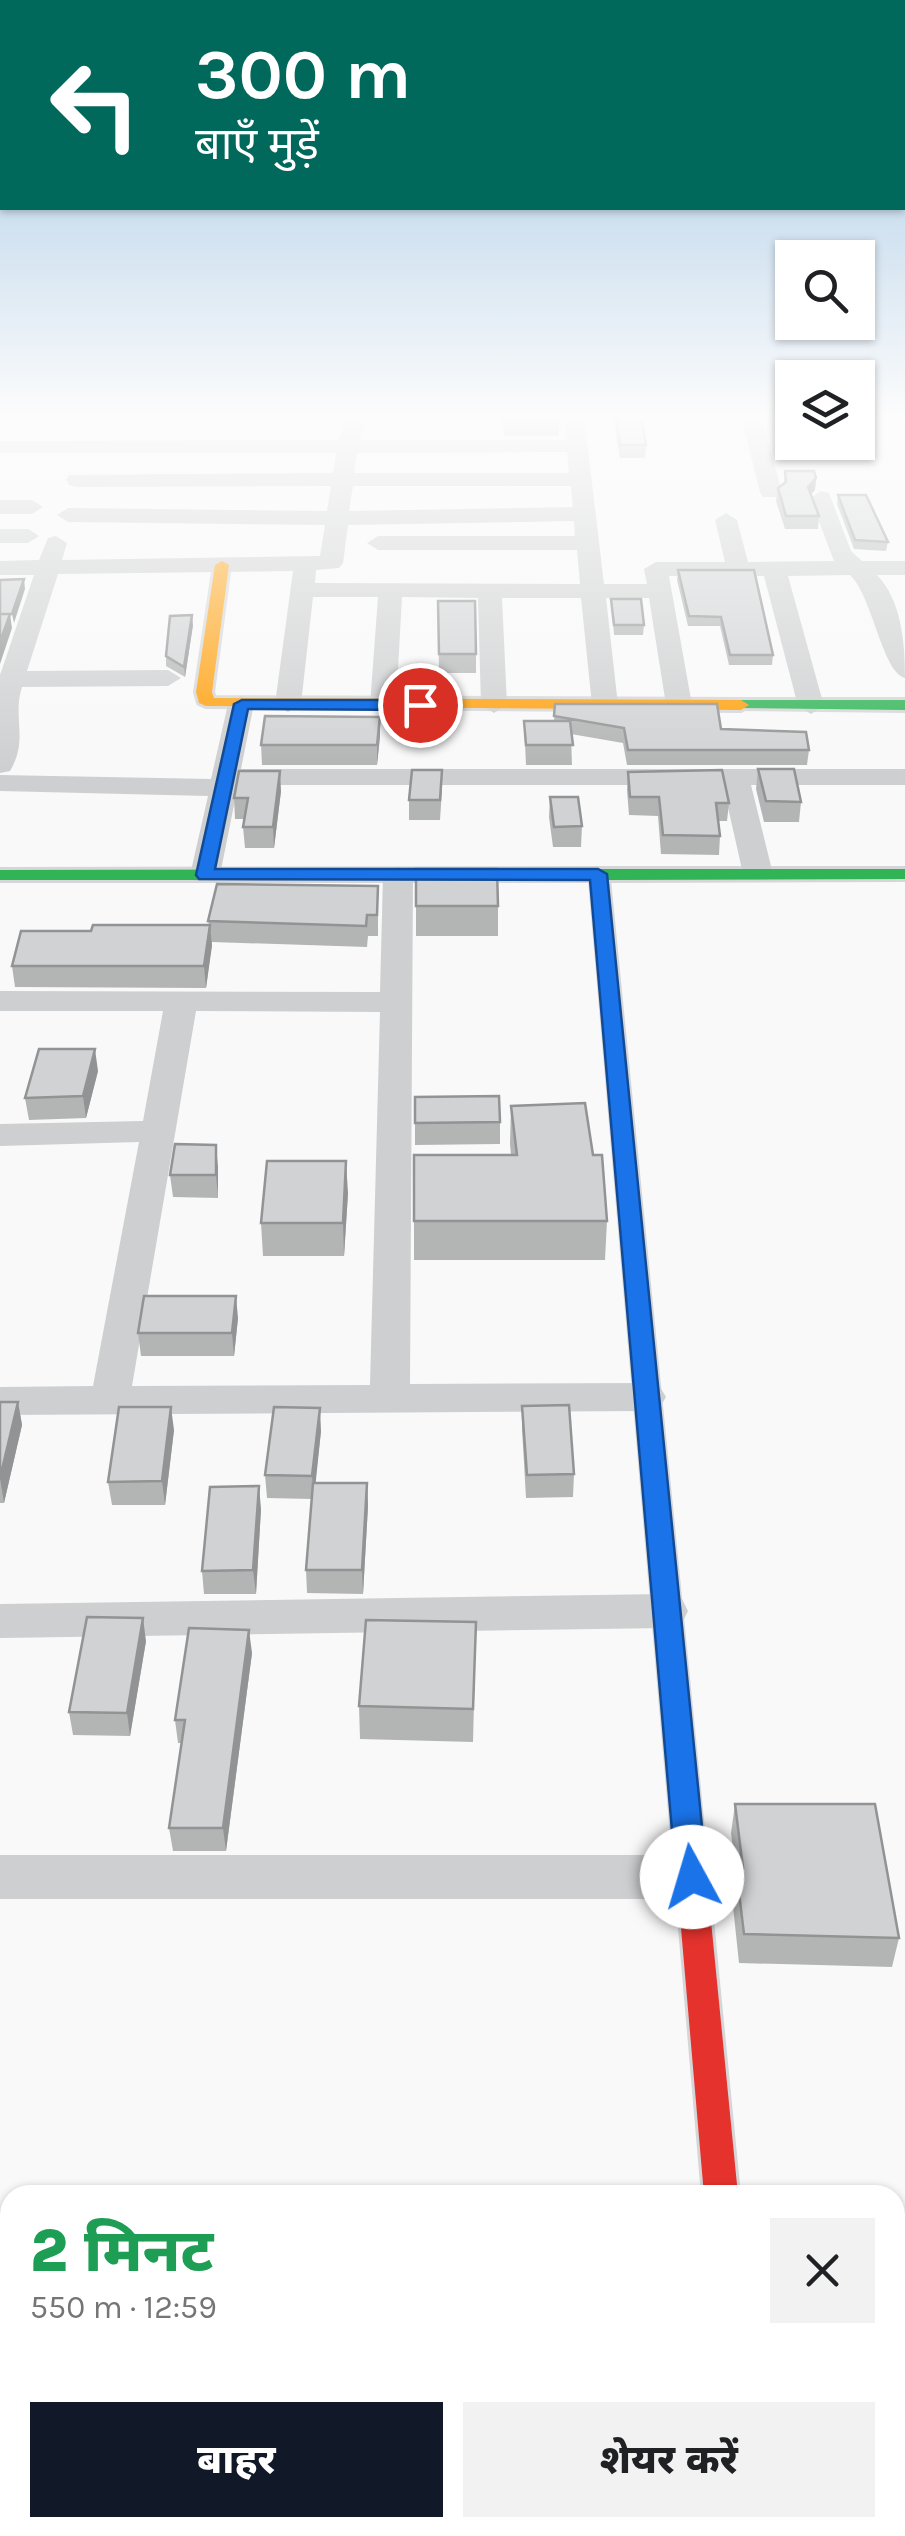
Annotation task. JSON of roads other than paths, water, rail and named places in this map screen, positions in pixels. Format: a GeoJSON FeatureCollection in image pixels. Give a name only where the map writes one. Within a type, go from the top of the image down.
{"type":"FeatureCollection","features":[{"type":"Feature","properties":{"kind":"street"},"geometry":{"type":"LineString","coordinates":[[0,765],[8,742],[5,694],[60,534]]}},
{"type":"Feature","properties":{"kind":"street"},"geometry":{"type":"LineString","coordinates":[[304,577],[333,562],[336,534]]}},
{"type":"Feature","properties":{"kind":"street"},"geometry":{"type":"LineString","coordinates":[[587,534],[605,706]]}},
{"type":"Feature","properties":{"kind":"street"},"geometry":{"type":"LineString","coordinates":[[730,534],[738,569]]}},
{"type":"Feature","properties":{"kind":"street"},"geometry":{"type":"LineString","coordinates":[[833,534],[840,554],[873,584],[905,670]]}},
{"type":"Feature","properties":{"kind":"street"},"geometry":{"type":"LineString","coordinates":[[0,536],[28,536]]}},
{"type":"Feature","properties":{"kind":"street"},"geometry":{"type":"LineString","coordinates":[[336,543],[588,543]]}},
{"type":"Feature","properties":{"kind":"street"},"geometry":{"type":"LineString","coordinates":[[0,568],[48,564],[222,565],[390,590],[593,590],[656,571],[905,568]]}},
{"type":"Feature","properties":{"kind":"street"},"geometry":{"type":"LineString","coordinates":[[222,565],[204,697],[212,704],[905,705]]}},
{"type":"Feature","properties":{"kind":"street"},"geometry":{"type":"LineString","coordinates":[[774,568],[811,706]]}},
{"type":"Feature","properties":{"kind":"street"},"geometry":{"type":"LineString","coordinates":[[656,571],[678,705]]}},
{"type":"Feature","properties":{"kind":"street"},"geometry":{"type":"LineString","coordinates":[[288,704],[304,577]]}},
{"type":"Feature","properties":{"kind":"street"},"geometry":{"type":"LineString","coordinates":[[490,589],[494,705]]}},
{"type":"Feature","properties":{"kind":"street"},"geometry":{"type":"LineString","coordinates":[[383,705],[390,590]]}},
{"type":"Feature","properties":{"kind":"street"},"geometry":{"type":"LineString","coordinates":[[5,694],[168,678]]}},
{"type":"Feature","properties":{"kind":"street"},"geometry":{"type":"LineString","coordinates":[[205,875],[242,704]]}},
{"type":"Feature","properties":{"kind":"street"},"geometry":{"type":"LineString","coordinates":[[736,777],[758,874]]}},
{"type":"Feature","properties":{"kind":"street"},"geometry":{"type":"LineString","coordinates":[[0,783],[905,777]]}},
{"type":"Feature","properties":{"kind":"street"},"geometry":{"type":"LineString","coordinates":[[598,874],[720,2185]]}},
{"type":"Feature","properties":{"kind":"street"},"geometry":{"type":"LineString","coordinates":[[0,876],[905,874]]}},
{"type":"Feature","properties":{"kind":"street"},"geometry":{"type":"LineString","coordinates":[[390,1399],[398,876]]}},
{"type":"Feature","properties":{"kind":"street"},"geometry":{"type":"LineString","coordinates":[[0,1001],[395,1002]]}},
{"type":"Feature","properties":{"kind":"street"},"geometry":{"type":"LineString","coordinates":[[110,1400],[181,1002]]}},
{"type":"Feature","properties":{"kind":"street"},"geometry":{"type":"LineString","coordinates":[[0,1134],[159,1131]]}},
{"type":"Feature","properties":{"kind":"street"},"geometry":{"type":"LineString","coordinates":[[0,1401],[646,1397]]}},
{"type":"Feature","properties":{"kind":"street"},"geometry":{"type":"LineString","coordinates":[[0,1622],[666,1611]]}},
{"type":"Feature","properties":{"kind":"street"},"geometry":{"type":"LineString","coordinates":[[0,1877],[692,1877]]}}]}
